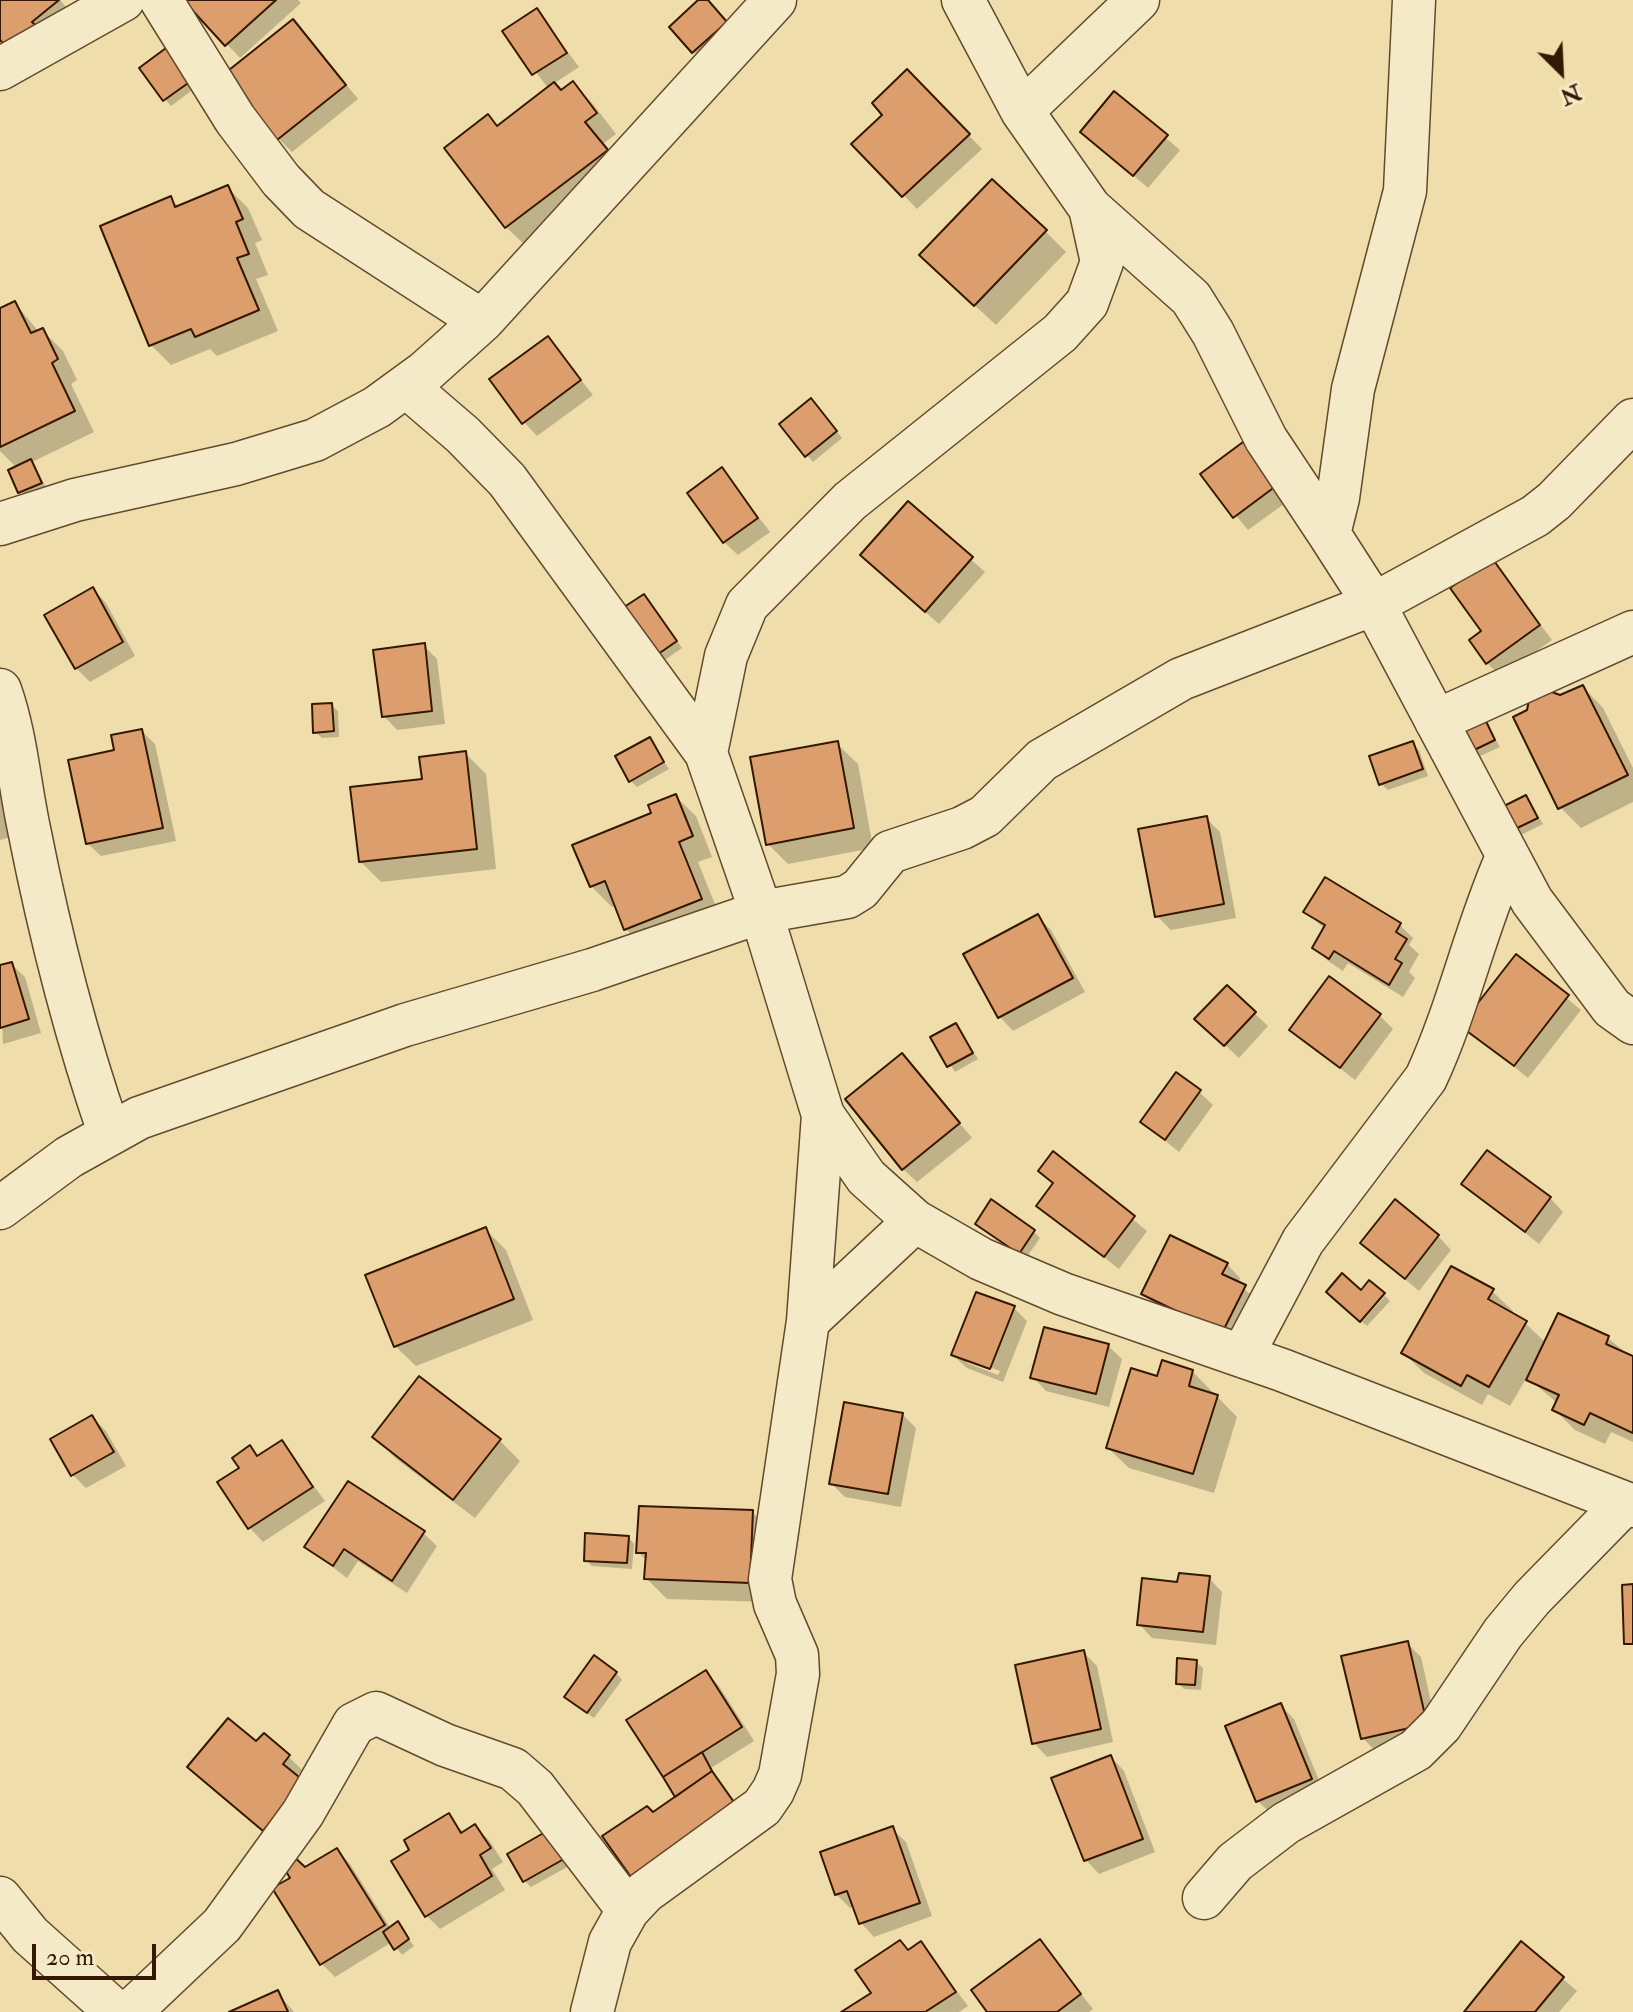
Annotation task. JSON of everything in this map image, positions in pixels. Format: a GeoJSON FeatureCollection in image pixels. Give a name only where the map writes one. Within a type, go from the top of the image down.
{"type":"FeatureCollection","features":[{"type":"Feature","properties":{"kind":"street"},"geometry":{"type":"LineString","coordinates":[[0,69],[123,0]]}},
{"type":"Feature","properties":{"kind":"street"},"geometry":{"type":"LineString","coordinates":[[161,0],[235,119],[281,180],[309,209],[482,321]]}},
{"type":"Feature","properties":{"kind":"street"},"geometry":{"type":"LineString","coordinates":[[0,524],[75,500],[236,464],[315,440],[377,407],[482,321],[775,0]]}},
{"type":"Feature","properties":{"kind":"street"},"geometry":{"type":"LineString","coordinates":[[963,0],[1022,111],[1090,208],[1191,298],[1213,333],[1266,439],[1374,604],[1532,901],[1612,1008],[1633,1023]]}},
{"type":"Feature","properties":{"kind":"street"},"geometry":{"type":"LineString","coordinates":[[1022,111],[1138,0]]}},
{"type":"Feature","properties":{"kind":"street"},"geometry":{"type":"LineString","coordinates":[[1329,534],[1338,498],[1353,389],[1405,191],[1408,70],[1414,0]]}},
{"type":"Feature","properties":{"kind":"street"},"geometry":{"type":"LineString","coordinates":[[706,753],[726,656],[747,605],[850,501],[1060,333],[1087,303],[1102,262],[1090,208]]}},
{"type":"Feature","properties":{"kind":"street"},"geometry":{"type":"LineString","coordinates":[[406,386],[463,435],[507,480],[706,753],[761,912],[823,1115],[866,1177],[915,1221],[981,1259],[1063,1294],[1242,1356],[1628,1505],[1532,1598],[1503,1633],[1441,1725],[1416,1750],[1286,1823],[1235,1862],[1204,1898]]}},
{"type":"Feature","properties":{"kind":"street"},"geometry":{"type":"LineString","coordinates":[[0,1208],[109,1132],[139,1118],[405,1025],[592,970],[761,912],[847,897],[860,889],[890,852],[962,828],[985,816],[1042,760],[1181,679],[1374,604],[1535,516],[1554,501],[1633,420]]}},
{"type":"Feature","properties":{"kind":"street"},"geometry":{"type":"LineString","coordinates":[[1436,721],[1633,632]]}},
{"type":"Feature","properties":{"kind":"street"},"geometry":{"type":"LineString","coordinates":[[0,690],[10,718],[29,830],[80,1041],[109,1132]]}},
{"type":"Feature","properties":{"kind":"street"},"geometry":{"type":"LineString","coordinates":[[1242,1356],[1303,1241],[1426,1078],[1439,1051],[1481,916],[1507,857]]}},
{"type":"Feature","properties":{"kind":"street"},"geometry":{"type":"LineString","coordinates":[[592,2012],[610,1942],[628,1910],[645,1892],[762,1807],[780,1775],[798,1674],[797,1655],[775,1604],[770,1579],[808,1321],[823,1115]]}},
{"type":"Feature","properties":{"kind":"street"},"geometry":{"type":"LineString","coordinates":[[808,1321],[915,1221]]}},
{"type":"Feature","properties":{"kind":"street"},"geometry":{"type":"LineString","coordinates":[[130,2012],[222,1925],[303,1813],[354,1724],[376,1713],[445,1745],[513,1769],[535,1788],[628,1910]]}},
{"type":"Feature","properties":{"kind":"street"},"geometry":{"type":"LineString","coordinates":[[0,1898],[30,1935],[116,2012]]}},
{"type":"Feature","properties":{"kind":"building"},"geometry":{"type":"Polygon","coordinates":[[[0,0],[59,0],[32,22],[38,28],[10,52],[0,40],[0,0]]]}},
{"type":"Feature","properties":{"kind":"building"},"geometry":{"type":"Polygon","coordinates":[[[183,0],[276,0],[225,46],[183,0]]]}},
{"type":"Feature","properties":{"kind":"building"},"geometry":{"type":"Polygon","coordinates":[[[698,0],[708,0],[727,22],[692,53],[669,27],[698,0]]]}},
{"type":"Feature","properties":{"kind":"building"},"geometry":{"type":"Polygon","coordinates":[[[537,8],[567,53],[532,75],[502,31],[537,8]]]}},
{"type":"Feature","properties":{"kind":"building"},"geometry":{"type":"Polygon","coordinates":[[[293,19],[346,85],[277,140],[224,74],[293,19]]]}},
{"type":"Feature","properties":{"kind":"building"},"geometry":{"type":"Polygon","coordinates":[[[166,48],[191,81],[163,101],[139,68],[166,48]]]}},
{"type":"Feature","properties":{"kind":"building"},"geometry":{"type":"Polygon","coordinates":[[[907,69],[970,134],[902,197],[851,144],[882,115],[872,103],[907,69]]]}},
{"type":"Feature","properties":{"kind":"building"},"geometry":{"type":"Polygon","coordinates":[[[573,81],[597,113],[585,122],[608,150],[505,228],[444,148],[488,114],[497,126],[554,82],[561,90],[573,81]]]}},
{"type":"Feature","properties":{"kind":"building"},"geometry":{"type":"Polygon","coordinates":[[[1114,91],[1168,135],[1133,176],[1080,132],[1114,91]]]}},
{"type":"Feature","properties":{"kind":"building"},"geometry":{"type":"Polygon","coordinates":[[[992,179],[1047,230],[974,306],[919,255],[992,179]]]}},
{"type":"Feature","properties":{"kind":"building"},"geometry":{"type":"Polygon","coordinates":[[[228,185],[243,219],[236,222],[249,254],[237,258],[259,310],[195,337],[191,329],[149,346],[100,226],[171,196],[175,207],[228,185]]]}},
{"type":"Feature","properties":{"kind":"building"},"geometry":{"type":"Polygon","coordinates":[[[15,301],[31,333],[43,328],[58,359],[52,363],[75,411],[0,447],[0,308],[15,301]]]}},
{"type":"Feature","properties":{"kind":"building"},"geometry":{"type":"Polygon","coordinates":[[[548,336],[581,380],[522,424],[489,379],[548,336]]]}},
{"type":"Feature","properties":{"kind":"building"},"geometry":{"type":"Polygon","coordinates":[[[811,398],[837,431],[805,457],[779,424],[811,398]]]}},
{"type":"Feature","properties":{"kind":"building"},"geometry":{"type":"Polygon","coordinates":[[[1243,442],[1276,486],[1233,518],[1200,474],[1243,442]]]}},
{"type":"Feature","properties":{"kind":"building"},"geometry":{"type":"Polygon","coordinates":[[[31,459],[42,483],[18,493],[8,470],[31,459]]]}},
{"type":"Feature","properties":{"kind":"building"},"geometry":{"type":"Polygon","coordinates":[[[722,467],[758,518],[723,543],[687,493],[722,467]]]}},
{"type":"Feature","properties":{"kind":"building"},"geometry":{"type":"Polygon","coordinates":[[[908,501],[973,557],[925,612],[860,555],[908,501]]]}},
{"type":"Feature","properties":{"kind":"building"},"geometry":{"type":"Polygon","coordinates":[[[1492,558],[1540,625],[1486,664],[1469,640],[1481,631],[1450,588],[1492,558]]]}},
{"type":"Feature","properties":{"kind":"building"},"geometry":{"type":"Polygon","coordinates":[[[93,587],[123,642],[75,669],[44,615],[93,587]]]}},
{"type":"Feature","properties":{"kind":"building"},"geometry":{"type":"Polygon","coordinates":[[[644,594],[677,641],[651,659],[618,611],[644,594]]]}},
{"type":"Feature","properties":{"kind":"building"},"geometry":{"type":"Polygon","coordinates":[[[425,643],[432,711],[382,717],[373,650],[425,643]]]}},
{"type":"Feature","properties":{"kind":"building"},"geometry":{"type":"Polygon","coordinates":[[[1583,685],[1628,775],[1558,809],[1513,717],[1527,710],[1530,695],[1544,689],[1560,695],[1583,685]]]}},
{"type":"Feature","properties":{"kind":"building"},"geometry":{"type":"Polygon","coordinates":[[[332,703],[334,731],[313,733],[312,704],[332,703]]]}},
{"type":"Feature","properties":{"kind":"building"},"geometry":{"type":"Polygon","coordinates":[[[1484,717],[1495,740],[1470,752],[1459,729],[1484,717]]]}},
{"type":"Feature","properties":{"kind":"building"},"geometry":{"type":"Polygon","coordinates":[[[142,729],[163,828],[86,844],[68,760],[114,750],[111,735],[142,729]]]}},
{"type":"Feature","properties":{"kind":"building"},"geometry":{"type":"Polygon","coordinates":[[[650,737],[664,762],[629,782],[615,756],[650,737]]]}},
{"type":"Feature","properties":{"kind":"building"},"geometry":{"type":"Polygon","coordinates":[[[838,741],[854,828],[766,845],[750,757],[838,741]]]}},
{"type":"Feature","properties":{"kind":"building"},"geometry":{"type":"Polygon","coordinates":[[[1413,741],[1423,769],[1379,785],[1369,756],[1413,741]]]}},
{"type":"Feature","properties":{"kind":"building"},"geometry":{"type":"Polygon","coordinates":[[[466,751],[477,849],[359,862],[350,787],[422,779],[419,757],[466,751]]]}},
{"type":"Feature","properties":{"kind":"building"},"geometry":{"type":"Polygon","coordinates":[[[676,794],[693,836],[679,842],[702,899],[624,930],[605,881],[590,887],[572,845],[651,813],[648,805],[676,794]]]}},
{"type":"Feature","properties":{"kind":"building"},"geometry":{"type":"Polygon","coordinates":[[[1526,795],[1538,818],[1513,830],[1502,807],[1526,795]]]}},
{"type":"Feature","properties":{"kind":"building"},"geometry":{"type":"Polygon","coordinates":[[[1207,816],[1224,904],[1155,917],[1138,829],[1207,816]]]}},
{"type":"Feature","properties":{"kind":"building"},"geometry":{"type":"Polygon","coordinates":[[[1325,877],[1401,923],[1396,932],[1407,939],[1395,959],[1402,963],[1389,985],[1334,951],[1329,959],[1312,948],[1325,925],[1303,912],[1325,877]]]}},
{"type":"Feature","properties":{"kind":"building"},"geometry":{"type":"Polygon","coordinates":[[[1038,914],[1073,978],[998,1018],[963,954],[1038,914]]]}},
{"type":"Feature","properties":{"kind":"building"},"geometry":{"type":"Polygon","coordinates":[[[1516,954],[1569,995],[1514,1066],[1460,1026],[1516,954]]]}},
{"type":"Feature","properties":{"kind":"building"},"geometry":{"type":"Polygon","coordinates":[[[12,962],[29,1019],[0,1028],[0,965],[12,962]]]}},
{"type":"Feature","properties":{"kind":"building"},"geometry":{"type":"Polygon","coordinates":[[[1329,976],[1381,1014],[1340,1068],[1289,1030],[1329,976]]]}},
{"type":"Feature","properties":{"kind":"building"},"geometry":{"type":"Polygon","coordinates":[[[1227,985],[1256,1012],[1224,1046],[1194,1019],[1227,985]]]}},
{"type":"Feature","properties":{"kind":"building"},"geometry":{"type":"Polygon","coordinates":[[[956,1023],[973,1053],[947,1067],[930,1037],[956,1023]]]}},
{"type":"Feature","properties":{"kind":"building"},"geometry":{"type":"Polygon","coordinates":[[[902,1053],[960,1123],[902,1170],[845,1099],[902,1053]]]}},
{"type":"Feature","properties":{"kind":"building"},"geometry":{"type":"Polygon","coordinates":[[[1176,1072],[1201,1090],[1165,1140],[1140,1122],[1176,1072]]]}},
{"type":"Feature","properties":{"kind":"building"},"geometry":{"type":"Polygon","coordinates":[[[1487,1150],[1551,1197],[1525,1232],[1461,1184],[1487,1150]]]}},
{"type":"Feature","properties":{"kind":"building"},"geometry":{"type":"Polygon","coordinates":[[[1053,1151],[1135,1216],[1104,1257],[1036,1206],[1053,1183],[1038,1171],[1053,1151]]]}},
{"type":"Feature","properties":{"kind":"building"},"geometry":{"type":"Polygon","coordinates":[[[991,1199],[1035,1230],[1019,1254],[975,1224],[991,1199]]]}},
{"type":"Feature","properties":{"kind":"building"},"geometry":{"type":"Polygon","coordinates":[[[1395,1199],[1439,1235],[1405,1279],[1360,1243],[1395,1199]]]}},
{"type":"Feature","properties":{"kind":"building"},"geometry":{"type":"Polygon","coordinates":[[[486,1227],[514,1299],[394,1347],[365,1275],[486,1227]]]}},
{"type":"Feature","properties":{"kind":"building"},"geometry":{"type":"Polygon","coordinates":[[[1170,1235],[1228,1263],[1222,1274],[1246,1285],[1222,1333],[1141,1294],[1170,1235]]]}},
{"type":"Feature","properties":{"kind":"building"},"geometry":{"type":"Polygon","coordinates":[[[1451,1266],[1494,1289],[1488,1299],[1527,1321],[1489,1387],[1467,1375],[1461,1386],[1401,1353],[1451,1266]]]}},
{"type":"Feature","properties":{"kind":"building"},"geometry":{"type":"Polygon","coordinates":[[[1342,1273],[1361,1290],[1369,1280],[1385,1293],[1360,1322],[1326,1292],[1342,1273]]]}},
{"type":"Feature","properties":{"kind":"building"},"geometry":{"type":"Polygon","coordinates":[[[976,1292],[1015,1306],[990,1369],[951,1355],[976,1292]]]}},
{"type":"Feature","properties":{"kind":"building"},"geometry":{"type":"Polygon","coordinates":[[[1558,1313],[1609,1336],[1606,1344],[1633,1356],[1633,1433],[1590,1413],[1584,1425],[1552,1410],[1559,1395],[1526,1380],[1558,1313]]]}},
{"type":"Feature","properties":{"kind":"building"},"geometry":{"type":"Polygon","coordinates":[[[1044,1327],[1109,1344],[1096,1394],[1030,1378],[1044,1327]]]}},
{"type":"Feature","properties":{"kind":"building"},"geometry":{"type":"Polygon","coordinates":[[[1162,1360],[1193,1370],[1189,1386],[1218,1395],[1193,1474],[1106,1448],[1131,1368],[1157,1376],[1162,1360]]]}},
{"type":"Feature","properties":{"kind":"building"},"geometry":{"type":"Polygon","coordinates":[[[419,1376],[501,1439],[453,1500],[372,1437],[419,1376]]]}},
{"type":"Feature","properties":{"kind":"building"},"geometry":{"type":"Polygon","coordinates":[[[844,1402],[903,1413],[888,1494],[829,1484],[844,1402]]]}},
{"type":"Feature","properties":{"kind":"building"},"geometry":{"type":"Polygon","coordinates":[[[92,1415],[114,1452],[71,1476],[50,1439],[92,1415]]]}},
{"type":"Feature","properties":{"kind":"building"},"geometry":{"type":"Polygon","coordinates":[[[282,1440],[313,1487],[248,1529],[217,1482],[239,1468],[232,1458],[250,1445],[257,1456],[282,1440]]]}},
{"type":"Feature","properties":{"kind":"building"},"geometry":{"type":"Polygon","coordinates":[[[348,1481],[425,1531],[392,1581],[344,1549],[333,1566],[304,1547],[348,1481]]]}},
{"type":"Feature","properties":{"kind":"building"},"geometry":{"type":"Polygon","coordinates":[[[639,1506],[753,1510],[750,1583],[644,1579],[646,1553],[636,1553],[639,1506]]]}},
{"type":"Feature","properties":{"kind":"building"},"geometry":{"type":"Polygon","coordinates":[[[585,1533],[629,1536],[627,1563],[584,1561],[585,1533]]]}},
{"type":"Feature","properties":{"kind":"building"},"geometry":{"type":"Polygon","coordinates":[[[1179,1573],[1210,1576],[1203,1632],[1137,1625],[1142,1578],[1177,1582],[1179,1573]]]}},
{"type":"Feature","properties":{"kind":"building"},"geometry":{"type":"Polygon","coordinates":[[[1633,1584],[1633,1644],[1624,1644],[1622,1585],[1633,1584]]]}},
{"type":"Feature","properties":{"kind":"building"},"geometry":{"type":"Polygon","coordinates":[[[1408,1641],[1427,1724],[1361,1739],[1341,1656],[1408,1641]]]}},
{"type":"Feature","properties":{"kind":"building"},"geometry":{"type":"Polygon","coordinates":[[[1084,1650],[1101,1729],[1032,1744],[1015,1665],[1084,1650]]]}},
{"type":"Feature","properties":{"kind":"building"},"geometry":{"type":"Polygon","coordinates":[[[594,1655],[617,1672],[587,1713],[564,1697],[594,1655]]]}},
{"type":"Feature","properties":{"kind":"building"},"geometry":{"type":"Polygon","coordinates":[[[1177,1658],[1197,1660],[1195,1685],[1176,1684],[1177,1658]]]}},
{"type":"Feature","properties":{"kind":"building"},"geometry":{"type":"Polygon","coordinates":[[[706,1670],[742,1727],[663,1777],[626,1720],[706,1670]]]}},
{"type":"Feature","properties":{"kind":"building"},"geometry":{"type":"Polygon","coordinates":[[[1281,1703],[1312,1779],[1256,1802],[1225,1726],[1281,1703]]]}},
{"type":"Feature","properties":{"kind":"building"},"geometry":{"type":"Polygon","coordinates":[[[228,1718],[256,1741],[264,1733],[290,1755],[283,1764],[304,1781],[263,1831],[187,1767],[228,1718]]]}},
{"type":"Feature","properties":{"kind":"building"},"geometry":{"type":"Polygon","coordinates":[[[702,1752],[712,1771],[675,1797],[663,1777],[702,1752]]]}},
{"type":"Feature","properties":{"kind":"building"},"geometry":{"type":"Polygon","coordinates":[[[1111,1755],[1143,1839],[1084,1861],[1051,1778],[1111,1755]]]}},
{"type":"Feature","properties":{"kind":"building"},"geometry":{"type":"Polygon","coordinates":[[[712,1771],[738,1808],[633,1880],[602,1836],[647,1806],[653,1812],[712,1771]]]}},
{"type":"Feature","properties":{"kind":"building"},"geometry":{"type":"Polygon","coordinates":[[[449,1813],[461,1833],[475,1824],[491,1848],[480,1855],[492,1876],[425,1917],[391,1861],[409,1850],[404,1840],[449,1813]]]}},
{"type":"Feature","properties":{"kind":"building"},"geometry":{"type":"Polygon","coordinates":[[[893,1826],[920,1903],[859,1924],[847,1891],[835,1895],[820,1852],[893,1826]]]}},
{"type":"Feature","properties":{"kind":"building"},"geometry":{"type":"Polygon","coordinates":[[[547,1831],[564,1859],[523,1882],[507,1854],[547,1831]]]}},
{"type":"Feature","properties":{"kind":"building"},"geometry":{"type":"Polygon","coordinates":[[[337,1848],[385,1925],[320,1965],[272,1888],[290,1878],[284,1868],[291,1854],[305,1867],[337,1848]]]}},
{"type":"Feature","properties":{"kind":"building"},"geometry":{"type":"Polygon","coordinates":[[[398,1921],[409,1939],[394,1950],[383,1932],[398,1921]]]}},
{"type":"Feature","properties":{"kind":"building"},"geometry":{"type":"Polygon","coordinates":[[[1040,1939],[1081,1994],[1057,2012],[987,2012],[971,1990],[1040,1939]]]}},
{"type":"Feature","properties":{"kind":"building"},"geometry":{"type":"Polygon","coordinates":[[[900,1940],[908,1950],[921,1941],[956,1992],[925,2012],[841,2012],[871,1993],[855,1970],[900,1940]]]}},
{"type":"Feature","properties":{"kind":"building"},"geometry":{"type":"Polygon","coordinates":[[[1521,1941],[1564,1977],[1535,2012],[1464,2012],[1521,1941]]]}},
{"type":"Feature","properties":{"kind":"building"},"geometry":{"type":"Polygon","coordinates":[[[278,1990],[288,2012],[229,2012],[278,1990]]]}}]}
